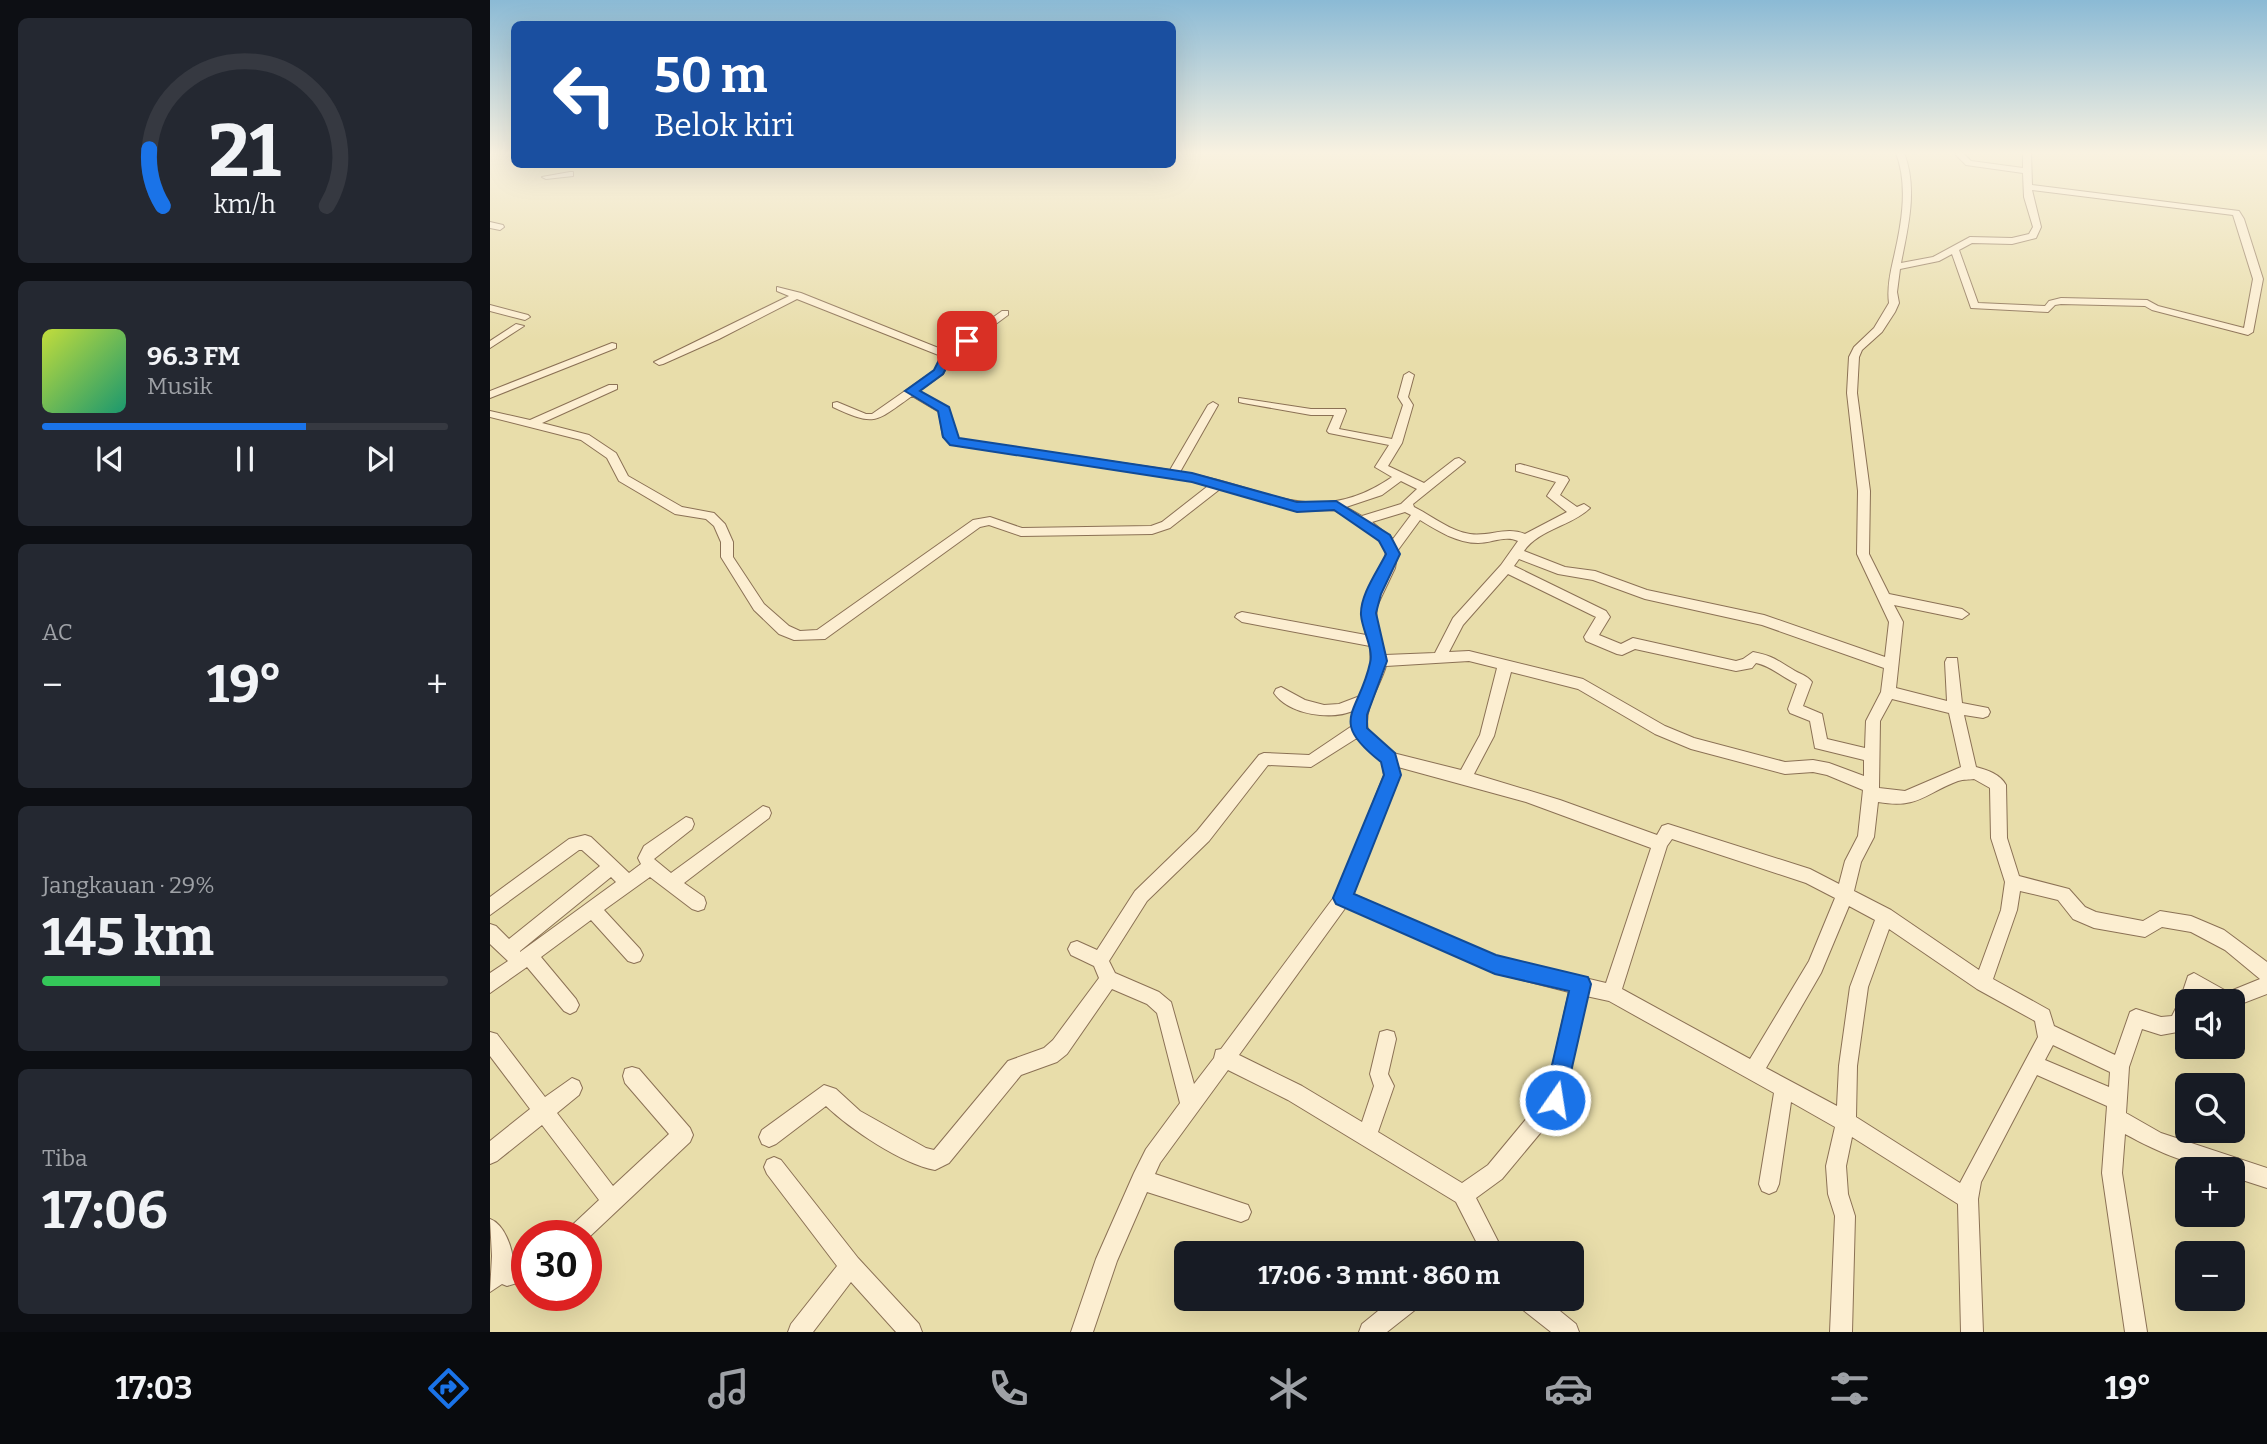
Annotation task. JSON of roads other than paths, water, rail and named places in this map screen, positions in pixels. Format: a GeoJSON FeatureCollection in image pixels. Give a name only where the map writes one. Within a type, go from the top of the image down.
{"type":"FeatureCollection","features":[{"type":"Feature","properties":{"kind":"street"},"geometry":{"type":"LineString","coordinates":[[1754,1070],[1815,967],[1845,894],[1853,861],[1866,837],[1871,790],[1873,720],[1888,692],[1896,622],[1863,554],[1863,462],[1852,393],[1854,357],[1858,349],[1878,330],[1894,303],[1895,267],[1903,215]]}},
{"type":"Feature","properties":{"kind":"street"},"geometry":{"type":"LineString","coordinates":[[1895,267],[1936,259],[1955,251],[1970,240],[2012,241],[2033,236],[2037,227],[2034,215]]}},
{"type":"Feature","properties":{"kind":"street"},"geometry":{"type":"LineString","coordinates":[[1955,251],[1975,307],[2048,309],[2052,303],[2061,301],[2147,303],[2155,308],[2248,332],[2258,279],[2237,215]]}},
{"type":"Feature","properties":{"kind":"street"},"geometry":{"type":"LineString","coordinates":[[780,289],[947,355]]}},
{"type":"Feature","properties":{"kind":"street"},"geometry":{"type":"LineString","coordinates":[[659,362],[798,295]]}},
{"type":"Feature","properties":{"kind":"street"},"geometry":{"type":"LineString","coordinates":[[490,308],[522,321],[490,345]]}},
{"type":"Feature","properties":{"kind":"street"},"geometry":{"type":"LineString","coordinates":[[837,405],[872,418],[939,372],[947,355],[1006,313]]}},
{"type":"Feature","properties":{"kind":"street"},"geometry":{"type":"LineString","coordinates":[[490,395],[612,345]]}},
{"type":"Feature","properties":{"kind":"street"},"geometry":{"type":"LineString","coordinates":[[1409,375],[1404,397],[1408,405],[1396,443],[1381,467],[1423,487]]}},
{"type":"Feature","properties":{"kind":"street"},"geometry":{"type":"LineString","coordinates":[[533,423],[613,387]]}},
{"type":"Feature","properties":{"kind":"street"},"geometry":{"type":"LineString","coordinates":[[911,391],[944,410],[949,437],[955,442],[1173,474],[1297,507],[1346,513],[1413,510],[1469,538],[1486,539],[1509,533],[1525,540]]}},
{"type":"Feature","properties":{"kind":"street"},"geometry":{"type":"LineString","coordinates":[[1243,400],[1311,412],[1340,411],[1334,432],[1396,443]]}},
{"type":"Feature","properties":{"kind":"street"},"geometry":{"type":"LineString","coordinates":[[1173,474],[1213,405]]}},
{"type":"Feature","properties":{"kind":"street"},"geometry":{"type":"LineString","coordinates":[[490,414],[585,437],[612,456],[623,478],[679,511],[710,516],[719,524],[727,542],[727,557],[759,607],[777,627],[799,636],[820,635],[977,523],[990,521],[1001,528],[1030,533],[1152,530],[1166,525],[1217,484]]}},
{"type":"Feature","properties":{"kind":"street"},"geometry":{"type":"LineString","coordinates":[[1459,461],[1423,487],[1392,549],[1392,559],[1369,607],[1379,661],[1359,715],[1359,729],[1364,739],[1389,758],[1465,778],[1607,822],[1660,844]]}},
{"type":"Feature","properties":{"kind":"street"},"geometry":{"type":"LineString","coordinates":[[1440,656],[1458,622],[1506,568],[1525,540],[1541,529],[1562,523],[1581,511],[1553,496],[1563,480],[1520,468]]}},
{"type":"Feature","properties":{"kind":"street"},"geometry":{"type":"LineString","coordinates":[[1346,513],[1403,477]]}},
{"type":"Feature","properties":{"kind":"street"},"geometry":{"type":"LineString","coordinates":[[1346,513],[1385,538],[1392,549]]}},
{"type":"Feature","properties":{"kind":"street"},"geometry":{"type":"LineString","coordinates":[[1516,553],[1563,571],[1595,576],[1644,594],[1764,620],[1891,665]]}},
{"type":"Feature","properties":{"kind":"street"},"geometry":{"type":"LineString","coordinates":[[1506,568],[1601,614],[1602,617],[1591,637],[1622,650],[1633,643],[1736,666],[1747,664],[1753,657],[1771,661],[1787,674],[1805,682],[1794,707],[1817,718],[1820,744],[1872,755]]}},
{"type":"Feature","properties":{"kind":"street"},"geometry":{"type":"LineString","coordinates":[[1885,598],[1962,614]]}},
{"type":"Feature","properties":{"kind":"street"},"geometry":{"type":"LineString","coordinates":[[1242,617],[1374,642]]}},
{"type":"Feature","properties":{"kind":"street"},"geometry":{"type":"LineString","coordinates":[[1379,661],[1421,660],[1440,656],[1477,658],[1583,685],[1660,730],[1691,743],[1785,768],[1813,766],[1829,769],[1871,790],[1905,798],[1958,773],[1993,780],[1998,786],[1999,838],[2013,882],[2009,910],[1983,983]]}},
{"type":"Feature","properties":{"kind":"street"},"geometry":{"type":"LineString","coordinates":[[1952,662],[1955,708],[1970,774]]}},
{"type":"Feature","properties":{"kind":"street"},"geometry":{"type":"LineString","coordinates":[[1465,778],[1487,736],[1505,667]]}},
{"type":"Feature","properties":{"kind":"street"},"geometry":{"type":"LineString","coordinates":[[1888,692],[1983,712]]}},
{"type":"Feature","properties":{"kind":"street"},"geometry":{"type":"LineString","coordinates":[[1281,693],[1290,701],[1334,710],[1356,701],[1365,702]]}},
{"type":"Feature","properties":{"kind":"street"},"geometry":{"type":"LineString","coordinates":[[1100,960],[1141,896],[1203,836],[1264,760],[1311,761],[1359,729]]}},
{"type":"Feature","properties":{"kind":"street"},"geometry":{"type":"LineString","coordinates":[[1082,1332],[1107,1259],[1153,1156],[1223,1057],[1343,898],[1392,775],[1389,758]]}},
{"type":"Feature","properties":{"kind":"street"},"geometry":{"type":"LineString","coordinates":[[672,882],[763,813]]}},
{"type":"Feature","properties":{"kind":"street"},"geometry":{"type":"LineString","coordinates":[[686,824],[650,851],[646,858],[650,867],[698,903]]}},
{"type":"Feature","properties":{"kind":"street"},"geometry":{"type":"LineString","coordinates":[[1612,993],[1660,844],[1668,831],[1810,877],[1845,894],[1885,916],[1983,983],[2043,1016],[2048,1033],[1975,1170],[1968,1199],[1972,1332]]}},
{"type":"Feature","properties":{"kind":"street"},"geometry":{"type":"LineString","coordinates":[[490,907],[575,844],[585,842],[629,883]]}},
{"type":"Feature","properties":{"kind":"street"},"geometry":{"type":"LineString","coordinates":[[508,950],[612,866]]}},
{"type":"Feature","properties":{"kind":"street"},"geometry":{"type":"LineString","coordinates":[[490,984],[650,867]]}},
{"type":"Feature","properties":{"kind":"street"},"geometry":{"type":"LineString","coordinates":[[2013,882],[2063,894],[2079,913],[2094,920],[2145,929],[2160,919],[2203,927],[2235,944],[2267,974]]}},
{"type":"Feature","properties":{"kind":"street"},"geometry":{"type":"LineString","coordinates":[[1343,898],[1495,965],[1612,993],[1846,1122],[1968,1199]]}},
{"type":"Feature","properties":{"kind":"street"},"geometry":{"type":"LineString","coordinates":[[593,910],[634,955]]}},
{"type":"Feature","properties":{"kind":"street"},"geometry":{"type":"LineString","coordinates":[[1841,1332],[1845,1216],[1838,1194],[1836,1166],[1846,1122],[1848,1066],[1859,987],[1885,916]]}},
{"type":"Feature","properties":{"kind":"street"},"geometry":{"type":"LineString","coordinates":[[490,932],[508,950],[525,959],[570,1005]]}},
{"type":"Feature","properties":{"kind":"street"},"geometry":{"type":"LineString","coordinates":[[1077,949],[1100,960],[1109,979],[1153,998],[1165,1008],[1190,1103]]}},
{"type":"Feature","properties":{"kind":"street"},"geometry":{"type":"LineString","coordinates":[[769,1137],[824,1095],[829,1096],[853,1118],[923,1158],[935,1160],[942,1156],[1015,1068],[1050,1055],[1060,1047],[1109,979]]}},
{"type":"Feature","properties":{"kind":"street"},"geometry":{"type":"LineString","coordinates":[[2192,989],[2194,982],[2207,989]]}},
{"type":"Feature","properties":{"kind":"street"},"geometry":{"type":"LineString","coordinates":[[1463,1195],[1495,1172],[1555,1100],[1580,984]]}},
{"type":"Feature","properties":{"kind":"street"},"geometry":{"type":"LineString","coordinates":[[2245,993],[2267,985]]}},
{"type":"Feature","properties":{"kind":"street"},"geometry":{"type":"LineString","coordinates":[[2136,1332],[2112,1173],[2119,1067],[2136,1018],[2161,1026],[2175,1025]]}},
{"type":"Feature","properties":{"kind":"street"},"geometry":{"type":"LineString","coordinates":[[2048,1033],[2119,1067]]}},
{"type":"Feature","properties":{"kind":"street"},"geometry":{"type":"LineString","coordinates":[[1367,1135],[1384,1086],[1379,1074],[1387,1039]]}},
{"type":"Feature","properties":{"kind":"street"},"geometry":{"type":"LineString","coordinates":[[490,1041],[612,1201]]}},
{"type":"Feature","properties":{"kind":"street"},"geometry":{"type":"LineString","coordinates":[[1223,1057],[1296,1093],[1463,1195],[1487,1241]]}},
{"type":"Feature","properties":{"kind":"street"},"geometry":{"type":"LineString","coordinates":[[2034,1063],[2117,1109],[2157,1141],[2267,1178]]}},
{"type":"Feature","properties":{"kind":"street"},"geometry":{"type":"LineString","coordinates":[[592,1220],[683,1135],[632,1076]]}},
{"type":"Feature","properties":{"kind":"street"},"geometry":{"type":"LineString","coordinates":[[490,1154],[572,1088]]}},
{"type":"Feature","properties":{"kind":"street"},"geometry":{"type":"LineString","coordinates":[[1769,1184],[1784,1088]]}},
{"type":"Feature","properties":{"kind":"street"},"geometry":{"type":"LineString","coordinates":[[774,1167],[850,1266],[911,1332]]}},
{"type":"Feature","properties":{"kind":"street"},"geometry":{"type":"LineString","coordinates":[[1141,1180],[1241,1212]]}},
{"type":"Feature","properties":{"kind":"street"},"geometry":{"type":"LineString","coordinates":[[490,1229],[504,1258],[496,1275]]}},
{"type":"Feature","properties":{"kind":"street"},"geometry":{"type":"LineString","coordinates":[[799,1332],[850,1266]]}},
{"type":"Feature","properties":{"kind":"street"},"geometry":{"type":"LineString","coordinates":[[1370,1332],[1396,1311]]}},
{"type":"Feature","properties":{"kind":"street"},"geometry":{"type":"LineString","coordinates":[[1542,1311],[1568,1332]]}}]}
